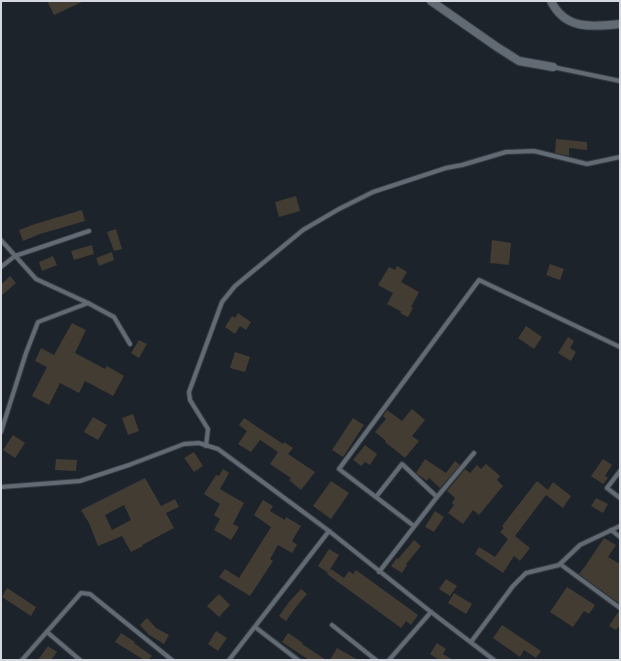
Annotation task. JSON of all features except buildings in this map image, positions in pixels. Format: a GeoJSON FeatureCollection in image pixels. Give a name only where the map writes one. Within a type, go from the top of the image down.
{"type":"FeatureCollection","features":[{"type":"Feature","properties":{"kind":"street"},"geometry":{"type":"LineString","coordinates":[[431,1],[496,47],[520,61],[553,67]]}},
{"type":"Feature","properties":{"kind":"street"},"geometry":{"type":"LineString","coordinates":[[551,1],[555,11],[578,25],[595,27],[620,24]]}},
{"type":"Feature","properties":{"kind":"lane"},"geometry":{"type":"LineString","coordinates":[[553,67],[620,81]]}},
{"type":"Feature","properties":{"kind":"lane"},"geometry":{"type":"LineString","coordinates":[[206,446],[208,429],[190,400],[189,392],[222,302],[235,286],[303,230],[373,192],[446,168],[462,165],[506,152],[534,151],[586,164],[620,157]]}},
{"type":"Feature","properties":{"kind":"lane"},"geometry":{"type":"LineString","coordinates":[[1,267],[15,256],[89,231]]}},
{"type":"Feature","properties":{"kind":"lane"},"geometry":{"type":"LineString","coordinates":[[1,240],[36,279],[114,317],[130,344]]}},
{"type":"Feature","properties":{"kind":"lane"},"geometry":{"type":"LineString","coordinates":[[414,526],[339,469],[479,280],[620,347]]}},
{"type":"Feature","properties":{"kind":"lane"},"geometry":{"type":"LineString","coordinates":[[1,432],[26,353],[38,322],[88,303]]}},
{"type":"Feature","properties":{"kind":"lane"},"geometry":{"type":"LineString","coordinates":[[1,487],[80,481],[129,465],[184,444],[199,444],[218,449],[329,532],[494,660]]}},
{"type":"Feature","properties":{"kind":"lane"},"geometry":{"type":"LineString","coordinates":[[379,572],[437,497],[474,453]]}},
{"type":"Feature","properties":{"kind":"lane"},"geometry":{"type":"LineString","coordinates":[[376,497],[402,464],[437,497]]}},
{"type":"Feature","properties":{"kind":"lane"},"geometry":{"type":"LineString","coordinates":[[620,471],[607,488],[620,498]]}},
{"type":"Feature","properties":{"kind":"lane"},"geometry":{"type":"LineString","coordinates":[[470,642],[513,586],[526,573],[560,564],[580,545],[620,526]]}},
{"type":"Feature","properties":{"kind":"lane"},"geometry":{"type":"LineString","coordinates":[[611,530],[620,537]]}},
{"type":"Feature","properties":{"kind":"lane"},"geometry":{"type":"LineString","coordinates":[[229,660],[329,532]]}},
{"type":"Feature","properties":{"kind":"lane"},"geometry":{"type":"LineString","coordinates":[[560,564],[620,608]]}},
{"type":"Feature","properties":{"kind":"lane"},"geometry":{"type":"LineString","coordinates":[[22,660],[81,593],[90,594],[172,660]]}},
{"type":"Feature","properties":{"kind":"lane"},"geometry":{"type":"LineString","coordinates":[[389,660],[431,612]]}},
{"type":"Feature","properties":{"kind":"lane"},"geometry":{"type":"LineString","coordinates":[[332,625],[376,660]]}},
{"type":"Feature","properties":{"kind":"lane"},"geometry":{"type":"LineString","coordinates":[[255,626],[298,660]]}},
{"type":"Feature","properties":{"kind":"lane"},"geometry":{"type":"LineString","coordinates":[[47,632],[80,660]]}},
{"type":"Feature","properties":{"kind":"lane"},"geometry":{"type":"LineString","coordinates":[[367,660],[370,656]]}}]}
